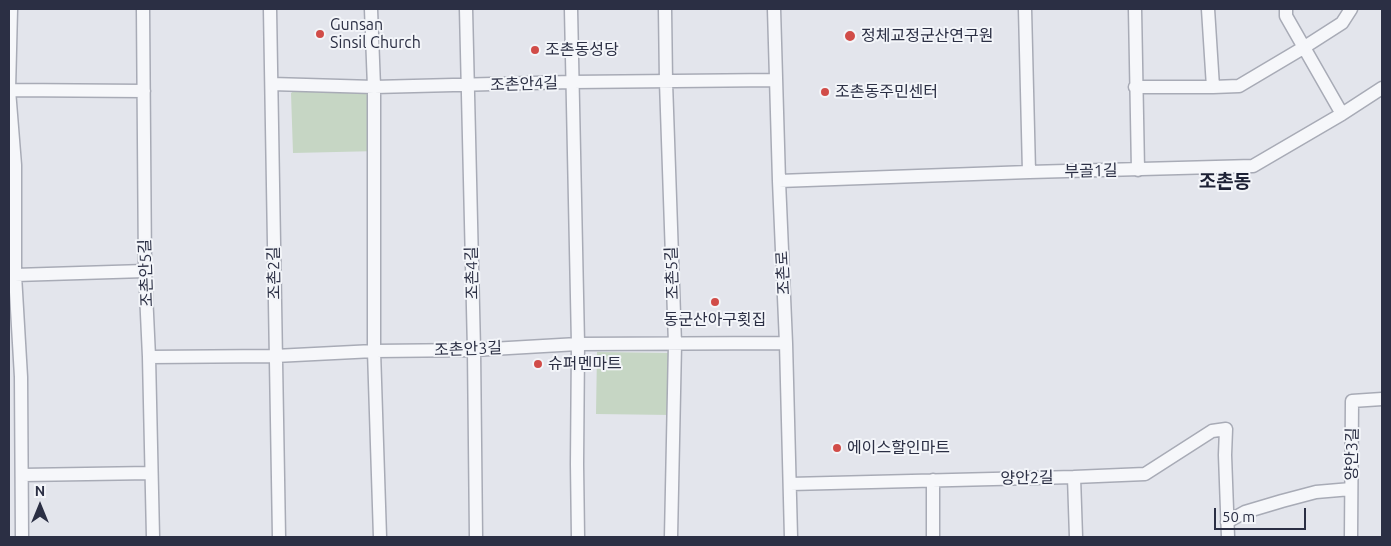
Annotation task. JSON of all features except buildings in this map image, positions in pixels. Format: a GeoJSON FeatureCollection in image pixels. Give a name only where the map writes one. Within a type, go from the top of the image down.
{"type":"FeatureCollection","features":[{"type":"Feature","properties":{"kind":"street"},"geometry":{"type":"LineString","coordinates":[[11,9],[9,90],[15,275],[15,377],[22,475],[22,537]]}},
{"type":"Feature","properties":{"kind":"street","name":"조촌안5길"},"geometry":{"type":"LineString","coordinates":[[143,9],[145,271],[153,537]]}},
{"type":"Feature","properties":{"kind":"street","name":"조촌2길"},"geometry":{"type":"LineString","coordinates":[[270,9],[279,537]]}},
{"type":"Feature","properties":{"kind":"street"},"geometry":{"type":"LineString","coordinates":[[371,9],[374,87],[374,351],[380,537]]}},
{"type":"Feature","properties":{"kind":"street","name":"조촌4길"},"geometry":{"type":"LineString","coordinates":[[466,9],[474,350],[476,537]]}},
{"type":"Feature","properties":{"kind":"street"},"geometry":{"type":"LineString","coordinates":[[570,9],[578,344],[576,464],[578,537]]}},
{"type":"Feature","properties":{"kind":"street","name":"조촌5길"},"geometry":{"type":"LineString","coordinates":[[665,9],[675,344],[671,537]]}},
{"type":"Feature","properties":{"kind":"street","name":"조촌로"},"geometry":{"type":"LineString","coordinates":[[774,9],[791,537]]}},
{"type":"Feature","properties":{"kind":"street"},"geometry":{"type":"LineString","coordinates":[[1025,9],[1030,172]]}},
{"type":"Feature","properties":{"kind":"street"},"geometry":{"type":"LineString","coordinates":[[1135,9],[1138,170]]}},
{"type":"Feature","properties":{"kind":"street"},"geometry":{"type":"LineString","coordinates":[[1208,9],[1213,87]]}},
{"type":"Feature","properties":{"kind":"street"},"geometry":{"type":"LineString","coordinates":[[1286,9],[1286,16],[1303,48],[1342,114]]}},
{"type":"Feature","properties":{"kind":"street"},"geometry":{"type":"LineString","coordinates":[[1135,87],[1239,86],[1342,23],[1351,9]]}},
{"type":"Feature","properties":{"kind":"street","name":"조촌안4길"},"geometry":{"type":"LineString","coordinates":[[272,84],[374,87],[572,82],[776,80]]}},
{"type":"Feature","properties":{"kind":"street","name":"부골1길"},"geometry":{"type":"LineString","coordinates":[[779,181],[1253,166],[1342,114],[1382,88]]}},
{"type":"Feature","properties":{"kind":"street"},"geometry":{"type":"LineString","coordinates":[[9,90],[144,91]]}},
{"type":"Feature","properties":{"kind":"street"},"geometry":{"type":"LineString","coordinates":[[15,275],[145,271]]}},
{"type":"Feature","properties":{"kind":"street","name":"조촌안3길"},"geometry":{"type":"LineString","coordinates":[[149,356],[275,356],[374,351],[474,350],[578,344],[786,343]]}},
{"type":"Feature","properties":{"kind":"street","name":"양안3길"},"geometry":{"type":"LineString","coordinates":[[1351,537],[1352,401],[1382,399]]}},
{"type":"Feature","properties":{"kind":"street","name":"양안2길"},"geometry":{"type":"LineString","coordinates":[[790,484],[1145,474],[1212,431],[1226,429],[1227,522]]}},
{"type":"Feature","properties":{"kind":"street"},"geometry":{"type":"LineString","coordinates":[[22,475],[151,473]]}},
{"type":"Feature","properties":{"kind":"street"},"geometry":{"type":"LineString","coordinates":[[1074,477],[1076,537]]}},
{"type":"Feature","properties":{"kind":"street"},"geometry":{"type":"LineString","coordinates":[[933,480],[933,537]]}},
{"type":"Feature","properties":{"kind":"street"},"geometry":{"type":"LineString","coordinates":[[1228,537],[1227,522],[1245,512],[1316,492],[1351,489]]}},
{"type":"Feature","properties":{"kind":"green space"},"geometry":{"type":"Polygon","coordinates":[[[298,88],[369,88],[379,151],[293,153],[291,93],[298,88]]]}},
{"type":"Feature","properties":{"kind":"green space"},"geometry":{"type":"Polygon","coordinates":[[[597,352],[673,353],[672,415],[596,414],[597,352]]]}},
{"type":"Feature","properties":{"kind":"place","name":"Gunsan Sinsil Church"},"geometry":{"type":"Point","coordinates":[320,34]}},
{"type":"Feature","properties":{"kind":"place","name":"정체교정군산연구원"},"geometry":{"type":"Point","coordinates":[850,36]}},
{"type":"Feature","properties":{"kind":"place","name":"조촌동성당"},"geometry":{"type":"Point","coordinates":[535,50]}},
{"type":"Feature","properties":{"kind":"place","name":"조촌동주민센터"},"geometry":{"type":"Point","coordinates":[825,92]}},
{"type":"Feature","properties":{"kind":"place","name":"동군산아구횟집"},"geometry":{"type":"Point","coordinates":[715,302]}},
{"type":"Feature","properties":{"kind":"place","name":"슈퍼멘마트"},"geometry":{"type":"Point","coordinates":[538,364]}},
{"type":"Feature","properties":{"kind":"place","name":"에이스할인마트"},"geometry":{"type":"Point","coordinates":[837,448]}},
{"type":"Feature","properties":{"kind":"district","name":"조촌동"},"geometry":{"type":"Point","coordinates":[1225,182]}}]}
